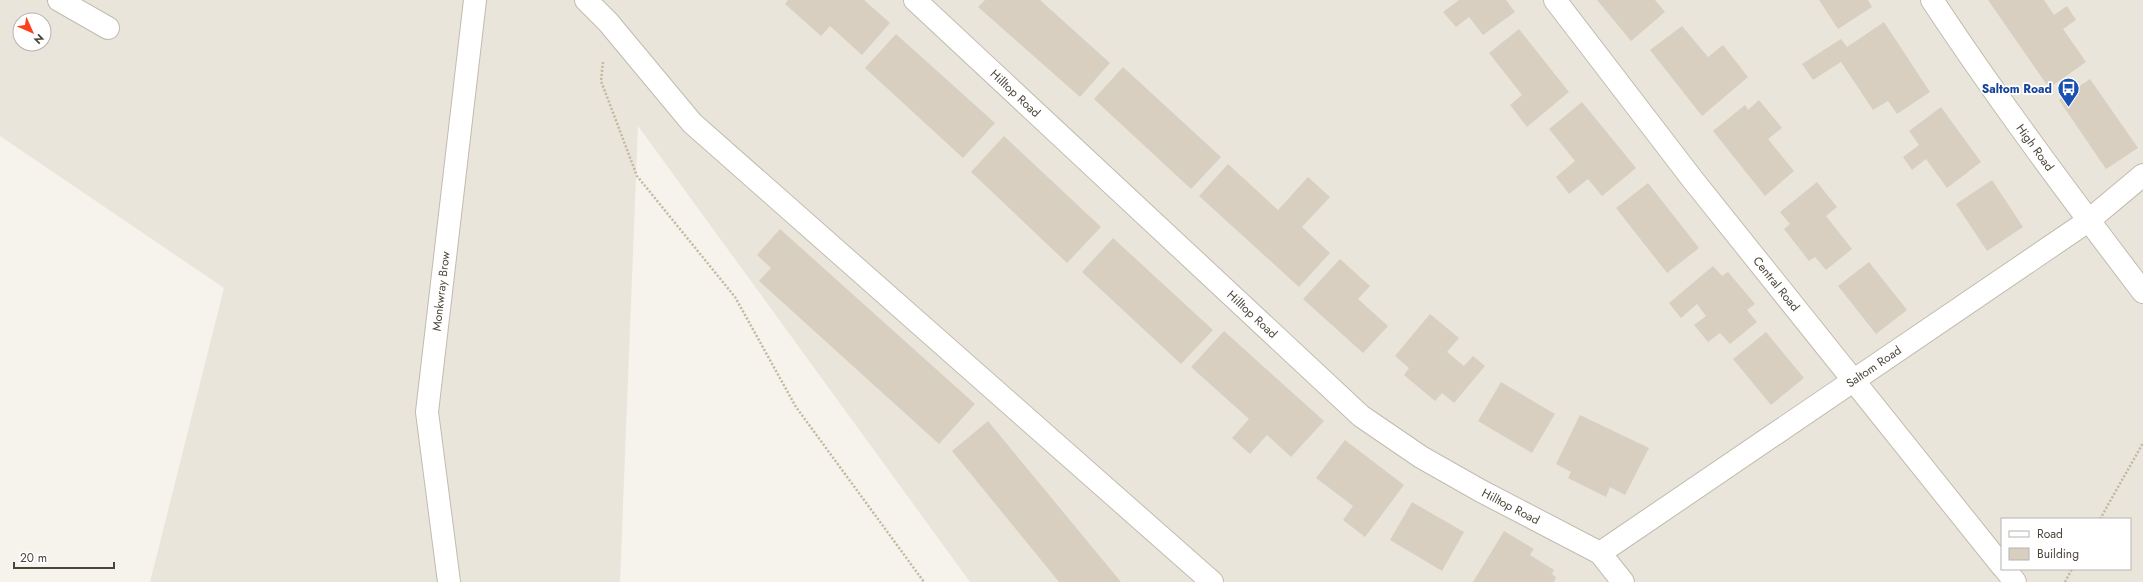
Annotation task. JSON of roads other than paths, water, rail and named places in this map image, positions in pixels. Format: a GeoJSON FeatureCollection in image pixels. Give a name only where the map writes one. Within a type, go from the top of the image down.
{"type":"FeatureCollection","features":[{"type":"Feature","properties":{"kind":"street"},"geometry":{"type":"LineString","coordinates":[[59,0],[108,28]]}},
{"type":"Feature","properties":{"kind":"street","name":"Monkwray Brow"},"geometry":{"type":"LineString","coordinates":[[449,582],[427,412],[475,0]]}},
{"type":"Feature","properties":{"kind":"street"},"geometry":{"type":"LineString","coordinates":[[586,0],[608,22],[692,122],[1212,582]]}},
{"type":"Feature","properties":{"kind":"street","name":"Central Road"},"geometry":{"type":"LineString","coordinates":[[1555,0],[1693,180],[2001,565]]}},
{"type":"Feature","properties":{"kind":"street","name":"High Road"},"geometry":{"type":"LineString","coordinates":[[1932,0],[1966,51],[2088,220],[2143,292]]}},
{"type":"Feature","properties":{"kind":"street","name":"Hilltop Road"},"geometry":{"type":"LineString","coordinates":[[924,2],[1361,416],[1420,457],[1600,553],[1623,582]]}},
{"type":"Feature","properties":{"kind":"street","name":"Saltom Road"},"geometry":{"type":"LineString","coordinates":[[1600,553],[1855,381],[2088,220],[2143,175]]}},
{"type":"Feature","properties":{"kind":"street"},"geometry":{"type":"LineString","coordinates":[[2006,570],[2015,582]]}},
{"type":"Feature","properties":{"kind":"place","name":"Saltom Road"},"geometry":{"type":"Point","coordinates":[2068,108]}}]}
